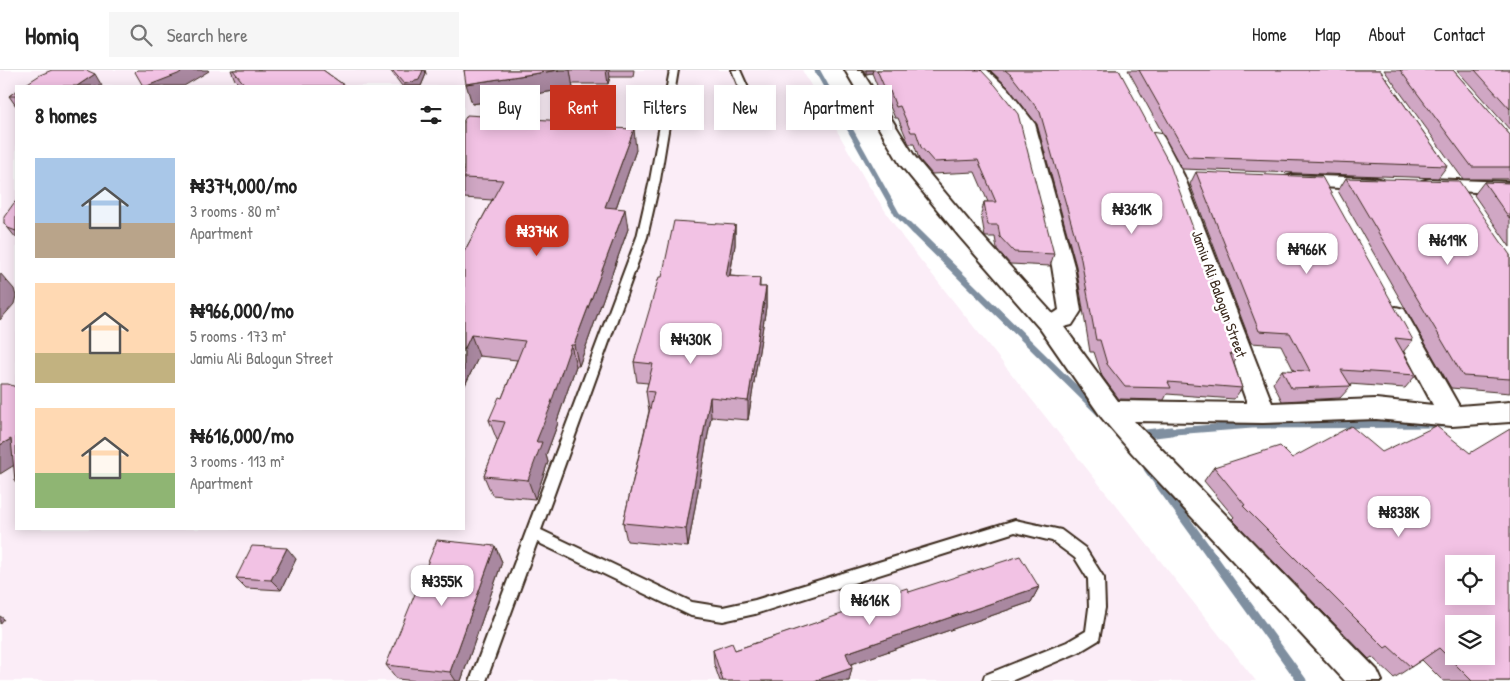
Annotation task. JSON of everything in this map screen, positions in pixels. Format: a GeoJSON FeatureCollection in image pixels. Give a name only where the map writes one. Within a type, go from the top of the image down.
{"type":"FeatureCollection","features":[{"type":"Feature","properties":{"kind":"street"},"geometry":{"type":"LineString","coordinates":[[853,70],[907,160],[966,231],[1049,324],[1111,411],[1134,438],[1366,681]]}},
{"type":"Feature","properties":{"kind":"street"},"geometry":{"type":"LineString","coordinates":[[977,70],[1002,92],[1026,124],[1064,266],[1070,311],[1064,319],[1049,324]]}},
{"type":"Feature","properties":{"kind":"street","name":"Jamiu Ali Balogun Street"},"geometry":{"type":"LineString","coordinates":[[1145,119],[1185,176],[1263,412]]}},
{"type":"Feature","properties":{"kind":"street"},"geometry":{"type":"LineString","coordinates":[[1273,180],[1326,191],[1402,184],[1510,188]]}},
{"type":"Feature","properties":{"kind":"street"},"geometry":{"type":"LineString","coordinates":[[1385,295],[1452,416]]}},
{"type":"Feature","properties":{"kind":"street"},"geometry":{"type":"LineString","coordinates":[[1111,411],[1263,412],[1376,409],[1452,416],[1510,412]]}},
{"type":"Feature","properties":{"kind":"lane"},"geometry":{"type":"LineString","coordinates":[[478,681],[642,237],[655,180],[674,70]]}},
{"type":"Feature","properties":{"kind":"lane"},"geometry":{"type":"LineString","coordinates":[[736,70],[742,85]]}},
{"type":"Feature","properties":{"kind":"lane"},"geometry":{"type":"LineString","coordinates":[[533,533],[691,609],[724,614],[755,607],[1015,526],[1056,535],[1080,553],[1096,578],[1097,608],[1093,635],[1073,647],[991,681]]}},
{"type":"Feature","properties":{"kind":"shaded area"},"geometry":{"type":"Polygon","coordinates":[[[0,70],[802,70],[811,85],[786,85],[786,130],[837,130],[867,183],[903,238],[1256,681],[0,681],[0,70]]]}},
{"type":"Feature","properties":{"kind":"building"},"geometry":{"type":"Polygon","coordinates":[[[52,70],[86,70],[95,74],[78,85],[25,85],[52,70]]]}},
{"type":"Feature","properties":{"kind":"building"},"geometry":{"type":"Polygon","coordinates":[[[137,70],[184,70],[150,85],[142,85],[135,72],[137,70]]]}},
{"type":"Feature","properties":{"kind":"building"},"geometry":{"type":"Polygon","coordinates":[[[233,70],[323,70],[344,85],[245,85],[233,70]]]}},
{"type":"Feature","properties":{"kind":"building"},"geometry":{"type":"Polygon","coordinates":[[[392,70],[423,70],[419,80],[404,84],[392,70]]]}},
{"type":"Feature","properties":{"kind":"building"},"geometry":{"type":"Polygon","coordinates":[[[464,70],[559,70],[466,84],[464,70]]]}},
{"type":"Feature","properties":{"kind":"building"},"geometry":{"type":"Polygon","coordinates":[[[877,70],[981,70],[1018,114],[1054,254],[1014,252],[1000,237],[998,225],[988,225],[984,202],[996,202],[978,160],[934,162],[921,147],[916,132],[911,132],[900,106],[896,107],[892,96],[892,85],[883,85],[877,70]]]}},
{"type":"Feature","properties":{"kind":"building"},"geometry":{"type":"Polygon","coordinates":[[[1005,70],[1119,70],[1170,165],[1239,354],[1230,353],[1242,388],[1168,382],[1171,388],[1125,387],[1107,364],[1100,340],[1096,340],[1080,254],[1040,112],[1005,70]]]}},
{"type":"Feature","properties":{"kind":"building"},"geometry":{"type":"Polygon","coordinates":[[[1139,70],[1380,70],[1447,166],[1188,157],[1139,70]]]}},
{"type":"Feature","properties":{"kind":"building"},"geometry":{"type":"Polygon","coordinates":[[[1400,70],[1453,70],[1510,135],[1510,167],[1472,167],[1400,70]]]}},
{"type":"Feature","properties":{"kind":"building"},"geometry":{"type":"Polygon","coordinates":[[[1475,70],[1510,70],[1510,109],[1475,70]]]}},
{"type":"Feature","properties":{"kind":"building"},"geometry":{"type":"Polygon","coordinates":[[[467,115],[480,116],[480,130],[540,130],[540,120],[550,120],[550,130],[616,130],[616,128],[634,130],[605,207],[625,209],[574,345],[571,345],[552,403],[536,442],[542,442],[528,480],[484,476],[505,422],[489,420],[499,397],[502,398],[525,341],[471,335],[465,348],[465,250],[503,180],[465,178],[465,118],[467,115]]]}},
{"type":"Feature","properties":{"kind":"building"},"geometry":{"type":"Polygon","coordinates":[[[1196,172],[1322,177],[1413,340],[1395,338],[1416,375],[1341,370],[1351,386],[1291,388],[1282,370],[1310,371],[1290,333],[1259,331],[1196,172]]]}},
{"type":"Feature","properties":{"kind":"building"},"geometry":{"type":"Polygon","coordinates":[[[1346,178],[1459,181],[1510,255],[1510,379],[1463,376],[1346,178]]]}},
{"type":"Feature","properties":{"kind":"building"},"geometry":{"type":"Polygon","coordinates":[[[1484,182],[1510,183],[1510,219],[1484,182]]]}},
{"type":"Feature","properties":{"kind":"building"},"geometry":{"type":"Polygon","coordinates":[[[14,203],[15,231],[8,228],[4,223],[4,217],[14,203]]]}},
{"type":"Feature","properties":{"kind":"building"},"geometry":{"type":"Polygon","coordinates":[[[674,221],[735,225],[726,276],[760,278],[759,287],[766,287],[748,401],[710,397],[686,529],[623,523],[654,392],[646,391],[653,364],[634,362],[659,277],[662,277],[674,221]]]}},
{"type":"Feature","properties":{"kind":"building"},"geometry":{"type":"Polygon","coordinates":[[[0,384],[8,384],[15,387],[15,481],[11,439],[0,445],[0,384]]]}},
{"type":"Feature","properties":{"kind":"building"},"geometry":{"type":"Polygon","coordinates":[[[1351,426],[1382,452],[1436,426],[1470,453],[1510,429],[1510,681],[1472,681],[1456,665],[1495,665],[1495,615],[1445,615],[1445,654],[1439,648],[1411,667],[1388,646],[1385,648],[1243,506],[1245,505],[1214,467],[1280,446],[1292,458],[1351,426]]]}},
{"type":"Feature","properties":{"kind":"building"},"geometry":{"type":"Polygon","coordinates":[[[437,540],[495,546],[450,672],[386,665],[437,540]]]}},
{"type":"Feature","properties":{"kind":"building"},"geometry":{"type":"Polygon","coordinates":[[[252,546],[287,548],[271,580],[236,578],[252,546]]]}},
{"type":"Feature","properties":{"kind":"building"},"geometry":{"type":"Polygon","coordinates":[[[1020,556],[1039,587],[846,653],[852,668],[814,681],[723,681],[713,650],[732,643],[735,650],[877,602],[876,598],[907,588],[909,592],[1020,556]]]}},
{"type":"Feature","properties":{"kind":"waterway"},"geometry":{"type":"LineString","coordinates":[[817,70],[897,214],[915,232]]}},
{"type":"Feature","properties":{"kind":"waterway"},"geometry":{"type":"LineString","coordinates":[[914,230],[1101,414]]}},
{"type":"Feature","properties":{"kind":"waterway"},"geometry":{"type":"LineString","coordinates":[[1166,432],[1252,425],[1443,424]]}},
{"type":"Feature","properties":{"kind":"waterway"},"geometry":{"type":"LineString","coordinates":[[1166,432],[1171,431]]}},
{"type":"Feature","properties":{"kind":"waterway"},"geometry":{"type":"LineString","coordinates":[[1161,432],[1166,432]]}},
{"type":"Feature","properties":{"kind":"waterway"},"geometry":{"type":"LineString","coordinates":[[1138,435],[1166,432]]}},
{"type":"Feature","properties":{"kind":"waterway"},"geometry":{"type":"LineString","coordinates":[[1148,468],[1302,681]]}}]}
